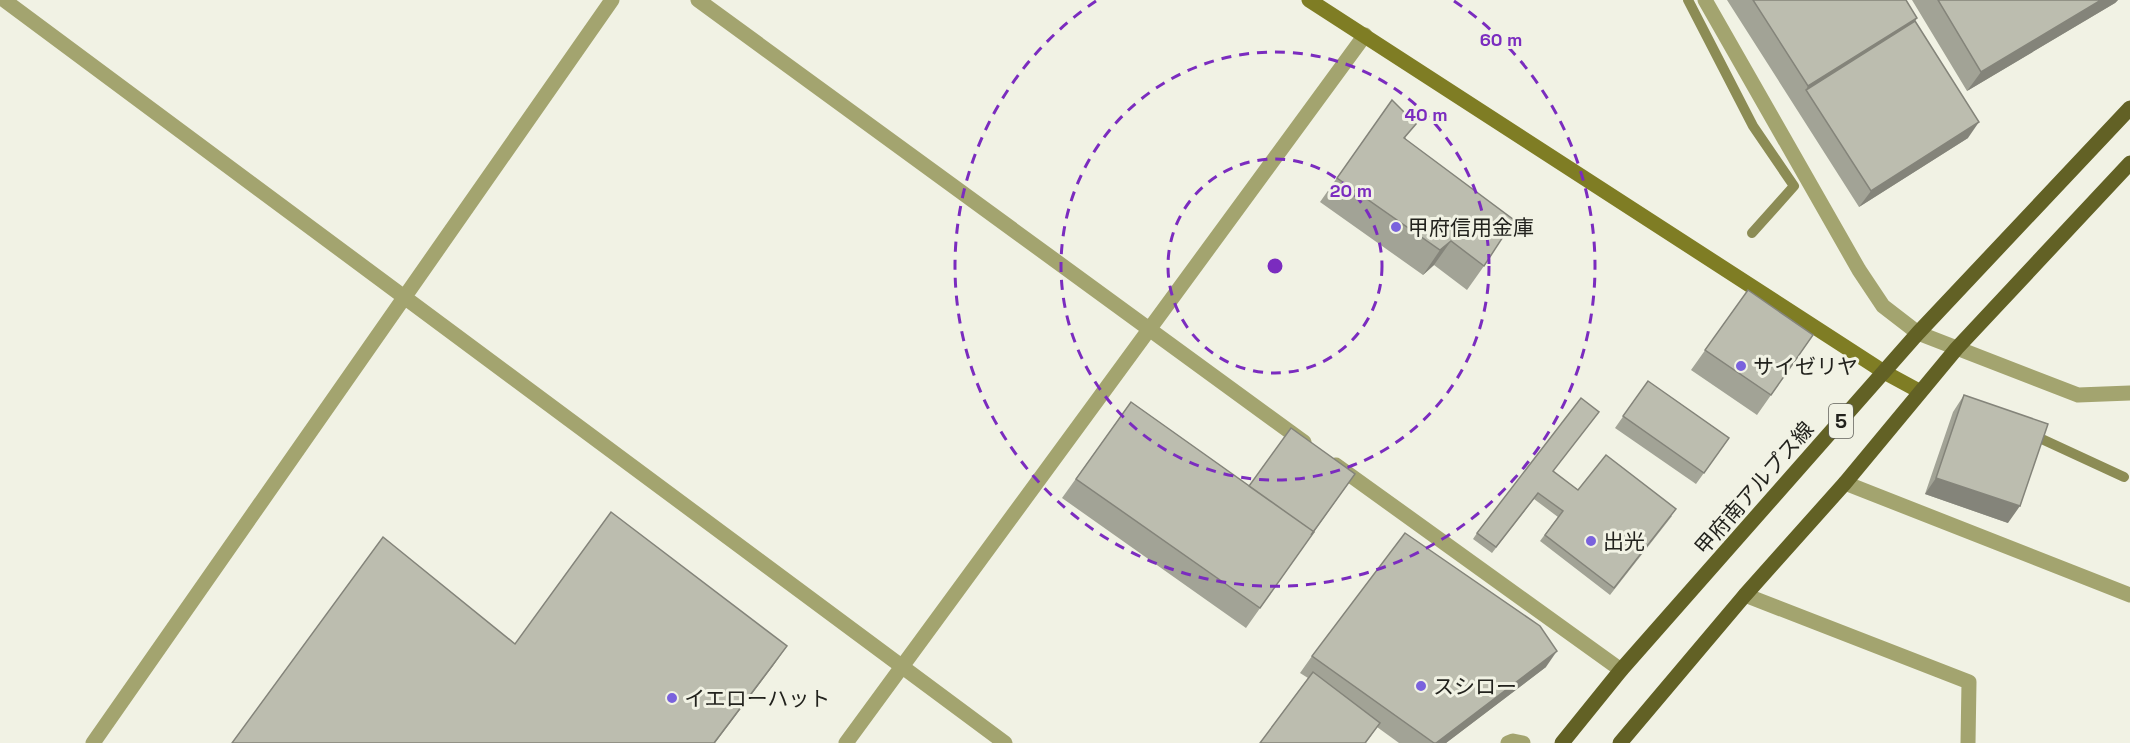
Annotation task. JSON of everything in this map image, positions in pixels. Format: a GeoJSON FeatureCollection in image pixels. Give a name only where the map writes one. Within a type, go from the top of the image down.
{"type":"FeatureCollection","features":[{"type":"Feature","properties":{"kind":"main road","name":"甲府南アルプス線"},"geometry":{"type":"LineString","coordinates":[[1562,743],[1621,670],[1918,333],[2130,108]]}},
{"type":"Feature","properties":{"kind":"main road","name":"5"},"geometry":{"type":"LineString","coordinates":[[1620,743],[1744,595],[1845,483],[1957,348],[2130,163]]}},
{"type":"Feature","properties":{"kind":"street"},"geometry":{"type":"LineString","coordinates":[[4,0],[1005,743]]}},
{"type":"Feature","properties":{"kind":"street"},"geometry":{"type":"LineString","coordinates":[[93,743],[612,0]]}},
{"type":"Feature","properties":{"kind":"street"},"geometry":{"type":"LineString","coordinates":[[698,0],[1317,452],[1621,670]]}},
{"type":"Feature","properties":{"kind":"street"},"geometry":{"type":"LineString","coordinates":[[1309,0],[1884,372],[1919,392]]}},
{"type":"Feature","properties":{"kind":"street"},"geometry":{"type":"LineString","coordinates":[[1705,0],[1859,270],[1883,306],[1918,333],[2078,395],[2130,393]]}},
{"type":"Feature","properties":{"kind":"street"},"geometry":{"type":"LineString","coordinates":[[846,743],[1365,35]]}},
{"type":"Feature","properties":{"kind":"street"},"geometry":{"type":"LineString","coordinates":[[1845,483],[2130,596]]}},
{"type":"Feature","properties":{"kind":"street"},"geometry":{"type":"LineString","coordinates":[[1744,595],[1969,682],[1968,743]]}},
{"type":"Feature","properties":{"kind":"street"},"geometry":{"type":"LineString","coordinates":[[1508,743],[1513,741],[1524,743]]}},
{"type":"Feature","properties":{"kind":"building"},"geometry":{"type":"Polygon","coordinates":[[[1753,0],[1906,0],[1917,18],[1808,86],[1753,0]]]}},
{"type":"Feature","properties":{"kind":"building"},"geometry":{"type":"Polygon","coordinates":[[[1938,0],[2101,0],[1981,72],[1938,0]]]}},
{"type":"Feature","properties":{"kind":"building"},"geometry":{"type":"Polygon","coordinates":[[[1915,21],[1979,122],[1871,191],[1806,90],[1915,21]]]}},
{"type":"Feature","properties":{"kind":"building"},"geometry":{"type":"Polygon","coordinates":[[[1392,100],[1416,124],[1404,138],[1514,220],[1484,266],[1451,241],[1440,250],[1337,178],[1392,100]]]}},
{"type":"Feature","properties":{"kind":"building"},"geometry":{"type":"Polygon","coordinates":[[[1748,290],[1813,335],[1771,395],[1705,350],[1748,290]]]}},
{"type":"Feature","properties":{"kind":"building"},"geometry":{"type":"Polygon","coordinates":[[[1648,381],[1729,438],[1704,473],[1623,416],[1648,381]]]}},
{"type":"Feature","properties":{"kind":"building"},"geometry":{"type":"Polygon","coordinates":[[[1964,395],[2048,424],[2020,506],[1936,478],[1964,395]]]}},
{"type":"Feature","properties":{"kind":"building"},"geometry":{"type":"Polygon","coordinates":[[[1581,398],[1599,412],[1553,471],[1578,490],[1606,455],[1676,509],[1614,588],[1545,535],[1563,511],[1538,493],[1496,547],[1477,533],[1581,398]]]}},
{"type":"Feature","properties":{"kind":"building"},"geometry":{"type":"Polygon","coordinates":[[[1131,402],[1314,532],[1260,608],[1076,479],[1131,402]]]}},
{"type":"Feature","properties":{"kind":"building"},"geometry":{"type":"Polygon","coordinates":[[[1291,428],[1355,474],[1313,532],[1249,486],[1291,428]]]}},
{"type":"Feature","properties":{"kind":"building"},"geometry":{"type":"Polygon","coordinates":[[[611,512],[787,646],[714,743],[232,743],[383,537],[515,644],[611,512]]]}},
{"type":"Feature","properties":{"kind":"building"},"geometry":{"type":"Polygon","coordinates":[[[1405,533],[1540,626],[1557,651],[1436,743],[1312,656],[1405,533]]]}},
{"type":"Feature","properties":{"kind":"building"},"geometry":{"type":"Polygon","coordinates":[[[1313,672],[1380,723],[1365,743],[1260,743],[1313,672]]]}},
{"type":"Feature","properties":{"kind":"waterway"},"geometry":{"type":"LineString","coordinates":[[1688,0],[1753,126],[1794,186],[1752,233]]}},
{"type":"Feature","properties":{"kind":"waterway"},"geometry":{"type":"LineString","coordinates":[[2031,434],[2124,477]]}},
{"type":"Feature","properties":{"kind":"place","name":"甲府信用金庫"},"geometry":{"type":"Point","coordinates":[1396,227]}},
{"type":"Feature","properties":{"kind":"place","name":"サイゼリヤ"},"geometry":{"type":"Point","coordinates":[1741,366]}},
{"type":"Feature","properties":{"kind":"place","name":"出光"},"geometry":{"type":"Point","coordinates":[1591,541]}},
{"type":"Feature","properties":{"kind":"place","name":"スシロー"},"geometry":{"type":"Point","coordinates":[1421,686]}},
{"type":"Feature","properties":{"kind":"place","name":"イエローハット"},"geometry":{"type":"Point","coordinates":[672,698]}}]}
